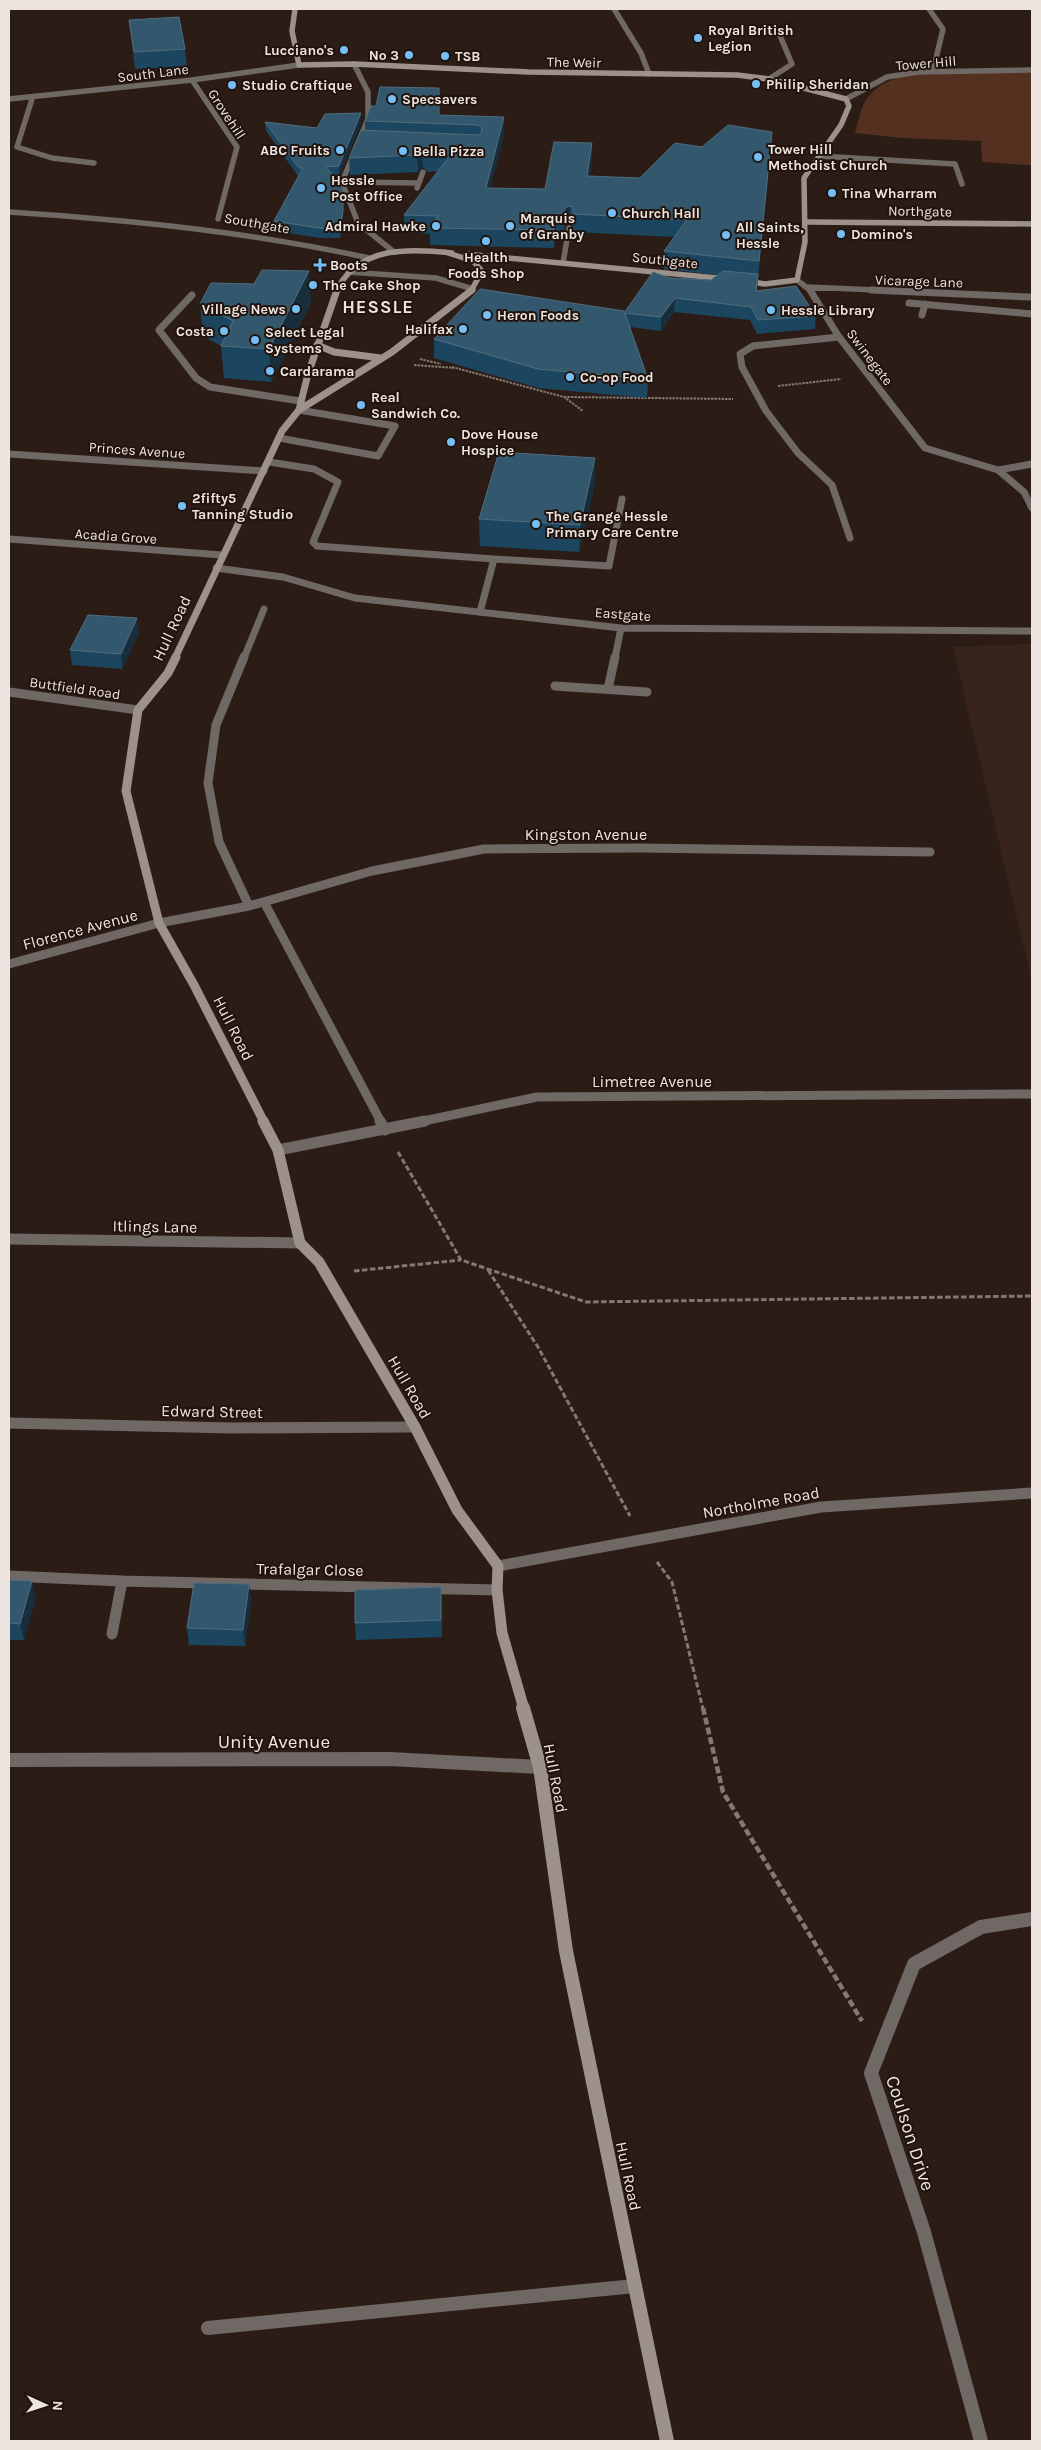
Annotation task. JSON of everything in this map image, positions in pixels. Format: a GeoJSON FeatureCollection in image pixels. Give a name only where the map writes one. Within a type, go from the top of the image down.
{"type":"FeatureCollection","features":[{"type":"Feature","properties":{"kind":"street"},"geometry":{"type":"LineString","coordinates":[[295,9],[292,31],[299,65]]}},
{"type":"Feature","properties":{"kind":"street"},"geometry":{"type":"LineString","coordinates":[[614,9],[641,53],[649,74]]}},
{"type":"Feature","properties":{"kind":"street"},"geometry":{"type":"LineString","coordinates":[[929,9],[942,29],[933,71]]}},
{"type":"Feature","properties":{"kind":"street"},"geometry":{"type":"LineString","coordinates":[[769,79],[792,64],[778,31]]}},
{"type":"Feature","properties":{"kind":"street"},"geometry":{"type":"LineString","coordinates":[[354,64],[368,92],[368,119],[342,182],[358,223],[394,252]]}},
{"type":"Feature","properties":{"kind":"street","name":"The Weir"},"geometry":{"type":"LineString","coordinates":[[299,65],[354,64],[529,72],[738,74],[769,79],[846,99]]}},
{"type":"Feature","properties":{"kind":"street","name":"South Lane"},"geometry":{"type":"LineString","coordinates":[[9,99],[192,80],[299,65]]}},
{"type":"Feature","properties":{"kind":"street","name":"Tower Hill"},"geometry":{"type":"LineString","coordinates":[[846,99],[886,77],[933,71],[1032,70]]}},
{"type":"Feature","properties":{"kind":"street","name":"Grovehill"},"geometry":{"type":"LineString","coordinates":[[192,80],[237,147],[218,219]]}},
{"type":"Feature","properties":{"kind":"street"},"geometry":{"type":"LineString","coordinates":[[32,98],[17,147],[52,158],[94,163]]}},
{"type":"Feature","properties":{"kind":"street"},"geometry":{"type":"LineString","coordinates":[[797,280],[802,265],[808,222],[804,178],[841,125],[849,106],[846,99]]}},
{"type":"Feature","properties":{"kind":"street"},"geometry":{"type":"LineString","coordinates":[[358,142],[368,143]]}},
{"type":"Feature","properties":{"kind":"street"},"geometry":{"type":"LineString","coordinates":[[819,156],[955,164],[962,184]]}},
{"type":"Feature","properties":{"kind":"street"},"geometry":{"type":"LineString","coordinates":[[342,182],[417,186],[423,172]]}},
{"type":"Feature","properties":{"kind":"street","name":"Southgate"},"geometry":{"type":"LineString","coordinates":[[9,212],[142,221],[217,229],[325,247],[369,258],[394,252],[445,252],[500,259],[652,271],[765,284],[797,280]]}},
{"type":"Feature","properties":{"kind":"street","name":"Northgate"},"geometry":{"type":"LineString","coordinates":[[808,222],[1032,224]]}},
{"type":"Feature","properties":{"kind":"street"},"geometry":{"type":"LineString","coordinates":[[563,263],[569,228]]}},
{"type":"Feature","properties":{"kind":"street"},"geometry":{"type":"LineString","coordinates":[[299,410],[382,358],[473,289],[484,269],[473,261],[445,252]]}},
{"type":"Feature","properties":{"kind":"street"},"geometry":{"type":"LineString","coordinates":[[299,410],[304,382],[337,288],[348,272],[369,258]]}},
{"type":"Feature","properties":{"kind":"street"},"geometry":{"type":"LineString","coordinates":[[493,263],[500,259]]}},
{"type":"Feature","properties":{"kind":"street"},"geometry":{"type":"LineString","coordinates":[[648,279],[652,271]]}},
{"type":"Feature","properties":{"kind":"street"},"geometry":{"type":"LineString","coordinates":[[348,272],[436,278],[473,289]]}},
{"type":"Feature","properties":{"kind":"street"},"geometry":{"type":"LineString","coordinates":[[716,285],[721,279]]}},
{"type":"Feature","properties":{"kind":"street","name":"Swinegate"},"geometry":{"type":"LineString","coordinates":[[797,280],[808,288],[839,337],[926,448],[998,470]]}},
{"type":"Feature","properties":{"kind":"street","name":"Vicarage Lane"},"geometry":{"type":"LineString","coordinates":[[808,288],[1029,297]]}},
{"type":"Feature","properties":{"kind":"street"},"geometry":{"type":"LineString","coordinates":[[192,295],[159,330],[196,378],[210,387],[300,401]]}},
{"type":"Feature","properties":{"kind":"street"},"geometry":{"type":"LineString","coordinates":[[909,303],[1032,314]]}},
{"type":"Feature","properties":{"kind":"street"},"geometry":{"type":"LineString","coordinates":[[922,315],[924,304]]}},
{"type":"Feature","properties":{"kind":"street"},"geometry":{"type":"LineString","coordinates":[[839,337],[753,346],[740,354],[742,367],[759,398],[798,453],[832,485],[850,538]]}},
{"type":"Feature","properties":{"kind":"street"},"geometry":{"type":"LineString","coordinates":[[317,346],[334,352],[382,358]]}},
{"type":"Feature","properties":{"kind":"street"},"geometry":{"type":"LineString","coordinates":[[279,438],[378,456],[395,426],[299,410]]}},
{"type":"Feature","properties":{"kind":"street","name":"Hull Road"},"geometry":{"type":"LineString","coordinates":[[299,410],[279,438],[269,462],[222,555],[168,673],[138,710],[126,791],[159,923],[194,985],[278,1150],[300,1243],[319,1262],[415,1428],[457,1510],[498,1566],[497,1590],[502,1633],[540,1766],[566,1951],[666,2441]]}},
{"type":"Feature","properties":{"kind":"street","name":"Princes Avenue"},"geometry":{"type":"LineString","coordinates":[[9,454],[264,471]]}},
{"type":"Feature","properties":{"kind":"street"},"geometry":{"type":"LineString","coordinates":[[269,462],[303,465],[328,473],[338,482],[313,542],[317,546],[609,566],[622,499]]}},
{"type":"Feature","properties":{"kind":"street"},"geometry":{"type":"LineString","coordinates":[[998,470],[1032,464]]}},
{"type":"Feature","properties":{"kind":"street"},"geometry":{"type":"LineString","coordinates":[[998,470],[1024,492],[1032,508]]}},
{"type":"Feature","properties":{"kind":"street","name":"Acadia Grove"},"geometry":{"type":"LineString","coordinates":[[9,539],[222,555]]}},
{"type":"Feature","properties":{"kind":"street"},"geometry":{"type":"LineString","coordinates":[[480,612],[494,559]]}},
{"type":"Feature","properties":{"kind":"street","name":"Eastgate"},"geometry":{"type":"LineString","coordinates":[[216,568],[283,577],[355,598],[621,628],[1032,631]]}},
{"type":"Feature","properties":{"kind":"street"},"geometry":{"type":"LineString","coordinates":[[249,906],[219,842],[208,783],[216,725],[264,609]]}},
{"type":"Feature","properties":{"kind":"street"},"geometry":{"type":"LineString","coordinates":[[608,689],[621,628]]}},
{"type":"Feature","properties":{"kind":"street"},"geometry":{"type":"LineString","coordinates":[[555,686],[647,692]]}},
{"type":"Feature","properties":{"kind":"street","name":"Buttfield Road"},"geometry":{"type":"LineString","coordinates":[[9,692],[138,710]]}},
{"type":"Feature","properties":{"kind":"street","name":"Kingston Avenue"},"geometry":{"type":"LineString","coordinates":[[159,923],[249,906],[372,871],[484,849],[641,848],[930,852]]}},
{"type":"Feature","properties":{"kind":"street"},"geometry":{"type":"LineString","coordinates":[[264,902],[385,1130]]}},
{"type":"Feature","properties":{"kind":"street","name":"Florence Avenue"},"geometry":{"type":"LineString","coordinates":[[9,964],[159,923]]}},
{"type":"Feature","properties":{"kind":"street","name":"Limetree Avenue"},"geometry":{"type":"LineString","coordinates":[[278,1150],[385,1130],[537,1097],[1032,1094]]}},
{"type":"Feature","properties":{"kind":"street","name":"Itlings Lane"},"geometry":{"type":"LineString","coordinates":[[9,1238],[300,1243]]}},
{"type":"Feature","properties":{"kind":"street","name":"Edward Street"},"geometry":{"type":"LineString","coordinates":[[9,1423],[231,1428],[415,1428]]}},
{"type":"Feature","properties":{"kind":"street","name":"Northolme Road"},"geometry":{"type":"LineString","coordinates":[[498,1566],[821,1507],[1032,1492]]}},
{"type":"Feature","properties":{"kind":"street","name":"Trafalgar Close"},"geometry":{"type":"LineString","coordinates":[[9,1576],[122,1581],[497,1590]]}},
{"type":"Feature","properties":{"kind":"street"},"geometry":{"type":"LineString","coordinates":[[112,1634],[122,1581]]}},
{"type":"Feature","properties":{"kind":"street","name":"Unity Avenue"},"geometry":{"type":"LineString","coordinates":[[9,1760],[390,1759],[540,1766]]}},
{"type":"Feature","properties":{"kind":"street","name":"Coulson Drive"},"geometry":{"type":"LineString","coordinates":[[981,2441],[924,2232],[871,2073],[914,1964],[981,1927],[1032,1918]]}},
{"type":"Feature","properties":{"kind":"street"},"geometry":{"type":"LineString","coordinates":[[208,2328],[635,2286]]}},
{"type":"Feature","properties":{"kind":"path"},"geometry":{"type":"LineString","coordinates":[[454,368],[564,397],[774,397],[768,387],[868,376]]}},
{"type":"Feature","properties":{"kind":"path"},"geometry":{"type":"LineString","coordinates":[[564,397],[582,411]]}},
{"type":"Feature","properties":{"kind":"path"},"geometry":{"type":"LineString","coordinates":[[385,1130],[462,1260]]}},
{"type":"Feature","properties":{"kind":"path"},"geometry":{"type":"LineString","coordinates":[[326,1274],[462,1260],[586,1302],[1032,1296]]}},
{"type":"Feature","properties":{"kind":"path"},"geometry":{"type":"LineString","coordinates":[[488,1270],[538,1347],[629,1514],[641,1540],[672,1582],[723,1792],[848,2001],[881,2048]]}},
{"type":"Feature","properties":{"kind":"shaded area"},"geometry":{"type":"Polygon","coordinates":[[[933,73],[1032,73],[1032,169],[1030,165],[982,162],[981,141],[903,138],[855,133],[866,100],[876,89],[902,77],[933,73]]]}},
{"type":"Feature","properties":{"kind":"shaded area"},"geometry":{"type":"Polygon","coordinates":[[[1032,644],[1032,982],[953,647],[1032,644]]]}},
{"type":"Feature","properties":{"kind":"building"},"geometry":{"type":"Polygon","coordinates":[[[179,17],[185,49],[134,52],[129,20],[179,17]]]}},
{"type":"Feature","properties":{"kind":"building"},"geometry":{"type":"Polygon","coordinates":[[[380,87],[439,88],[439,115],[504,117],[486,188],[545,189],[554,142],[592,143],[587,176],[640,178],[675,143],[702,147],[728,125],[772,132],[759,261],[664,251],[687,220],[573,214],[573,208],[570,206],[565,208],[564,214],[556,214],[554,230],[430,228],[438,216],[404,215],[452,153],[427,155],[422,150],[417,155],[349,158],[361,130],[478,135],[481,133],[482,128],[478,125],[365,121],[371,106],[376,106],[380,87]]]}},
{"type":"Feature","properties":{"kind":"building"},"geometry":{"type":"Polygon","coordinates":[[[361,113],[339,166],[326,167],[343,189],[343,211],[340,229],[319,228],[274,221],[303,168],[299,168],[265,122],[317,128],[325,114],[361,113]]]}},
{"type":"Feature","properties":{"kind":"building"},"geometry":{"type":"Polygon","coordinates":[[[262,270],[309,271],[269,349],[221,346],[233,321],[200,304],[211,283],[254,284],[262,270]]]}},
{"type":"Feature","properties":{"kind":"building"},"geometry":{"type":"Polygon","coordinates":[[[723,271],[758,274],[756,291],[796,286],[816,316],[758,320],[751,307],[675,298],[661,317],[624,313],[653,272],[670,278],[711,280],[723,271]]]}},
{"type":"Feature","properties":{"kind":"building"},"geometry":{"type":"Polygon","coordinates":[[[480,289],[624,311],[648,379],[538,369],[434,339],[480,289]]]}},
{"type":"Feature","properties":{"kind":"building"},"geometry":{"type":"Polygon","coordinates":[[[499,452],[595,458],[580,525],[479,519],[499,452]]]}},
{"type":"Feature","properties":{"kind":"building"},"geometry":{"type":"Polygon","coordinates":[[[88,615],[137,618],[121,654],[70,650],[88,615]]]}},
{"type":"Feature","properties":{"kind":"building"},"geometry":{"type":"Polygon","coordinates":[[[9,1580],[32,1581],[20,1624],[9,1623],[9,1580]]]}},
{"type":"Feature","properties":{"kind":"building"},"geometry":{"type":"Polygon","coordinates":[[[194,1583],[249,1584],[243,1630],[187,1628],[194,1583]]]}},
{"type":"Feature","properties":{"kind":"building"},"geometry":{"type":"Polygon","coordinates":[[[441,1587],[441,1620],[355,1623],[355,1590],[441,1587]]]}},
{"type":"Feature","properties":{"kind":"place","name":"Royal British Legion"},"geometry":{"type":"Point","coordinates":[698,38]}},
{"type":"Feature","properties":{"kind":"place","name":"Lucciano's"},"geometry":{"type":"Point","coordinates":[344,50]}},
{"type":"Feature","properties":{"kind":"place","name":"No 3"},"geometry":{"type":"Point","coordinates":[409,55]}},
{"type":"Feature","properties":{"kind":"place","name":"TSB"},"geometry":{"type":"Point","coordinates":[445,56]}},
{"type":"Feature","properties":{"kind":"place","name":"Philip Sheridan"},"geometry":{"type":"Point","coordinates":[756,84]}},
{"type":"Feature","properties":{"kind":"place","name":"Studio Craftique"},"geometry":{"type":"Point","coordinates":[232,85]}},
{"type":"Feature","properties":{"kind":"place","name":"Specsavers"},"geometry":{"type":"Point","coordinates":[392,99]}},
{"type":"Feature","properties":{"kind":"place","name":"ABC Fruits"},"geometry":{"type":"Point","coordinates":[340,150]}},
{"type":"Feature","properties":{"kind":"place","name":"Bella Pizza"},"geometry":{"type":"Point","coordinates":[403,151]}},
{"type":"Feature","properties":{"kind":"place","name":"Tower Hill Methodist Church"},"geometry":{"type":"Point","coordinates":[758,157]}},
{"type":"Feature","properties":{"kind":"place","name":"Hessle Post Office"},"geometry":{"type":"Point","coordinates":[321,188]}},
{"type":"Feature","properties":{"kind":"place","name":"Tina Wharram"},"geometry":{"type":"Point","coordinates":[832,193]}},
{"type":"Feature","properties":{"kind":"place","name":"Church Hall"},"geometry":{"type":"Point","coordinates":[612,213]}},
{"type":"Feature","properties":{"kind":"place","name":"Admiral Hawke"},"geometry":{"type":"Point","coordinates":[436,226]}},
{"type":"Feature","properties":{"kind":"place","name":"Marquis of Granby"},"geometry":{"type":"Point","coordinates":[510,226]}},
{"type":"Feature","properties":{"kind":"place","name":"Domino's"},"geometry":{"type":"Point","coordinates":[841,234]}},
{"type":"Feature","properties":{"kind":"place","name":"All Saints, Hessle"},"geometry":{"type":"Point","coordinates":[726,235]}},
{"type":"Feature","properties":{"kind":"place","name":"Health Foods Shop"},"geometry":{"type":"Point","coordinates":[486,241]}},
{"type":"Feature","properties":{"kind":"place","name":"Boots"},"geometry":{"type":"Point","coordinates":[320,265]}},
{"type":"Feature","properties":{"kind":"place","name":"The Cake Shop"},"geometry":{"type":"Point","coordinates":[313,285]}},
{"type":"Feature","properties":{"kind":"place","name":"Village News"},"geometry":{"type":"Point","coordinates":[296,309]}},
{"type":"Feature","properties":{"kind":"place","name":"Hessle Library"},"geometry":{"type":"Point","coordinates":[771,310]}},
{"type":"Feature","properties":{"kind":"place","name":"Heron Foods"},"geometry":{"type":"Point","coordinates":[487,315]}},
{"type":"Feature","properties":{"kind":"place","name":"Halifax"},"geometry":{"type":"Point","coordinates":[463,329]}},
{"type":"Feature","properties":{"kind":"place","name":"Costa"},"geometry":{"type":"Point","coordinates":[224,331]}},
{"type":"Feature","properties":{"kind":"place","name":"Select Legal Systems"},"geometry":{"type":"Point","coordinates":[255,340]}},
{"type":"Feature","properties":{"kind":"place","name":"Cardarama"},"geometry":{"type":"Point","coordinates":[270,371]}},
{"type":"Feature","properties":{"kind":"place","name":"Co-op Food"},"geometry":{"type":"Point","coordinates":[570,377]}},
{"type":"Feature","properties":{"kind":"place","name":"Real Sandwich Co."},"geometry":{"type":"Point","coordinates":[361,405]}},
{"type":"Feature","properties":{"kind":"place","name":"Dove House Hospice"},"geometry":{"type":"Point","coordinates":[451,442]}},
{"type":"Feature","properties":{"kind":"place","name":"2fifty5 Tanning Studio"},"geometry":{"type":"Point","coordinates":[182,506]}},
{"type":"Feature","properties":{"kind":"place","name":"The Grange Hessle Primary Care Centre"},"geometry":{"type":"Point","coordinates":[536,524]}},
{"type":"Feature","properties":{"kind":"district","name":"HESSLE"},"geometry":{"type":"Point","coordinates":[378,307]}}]}
